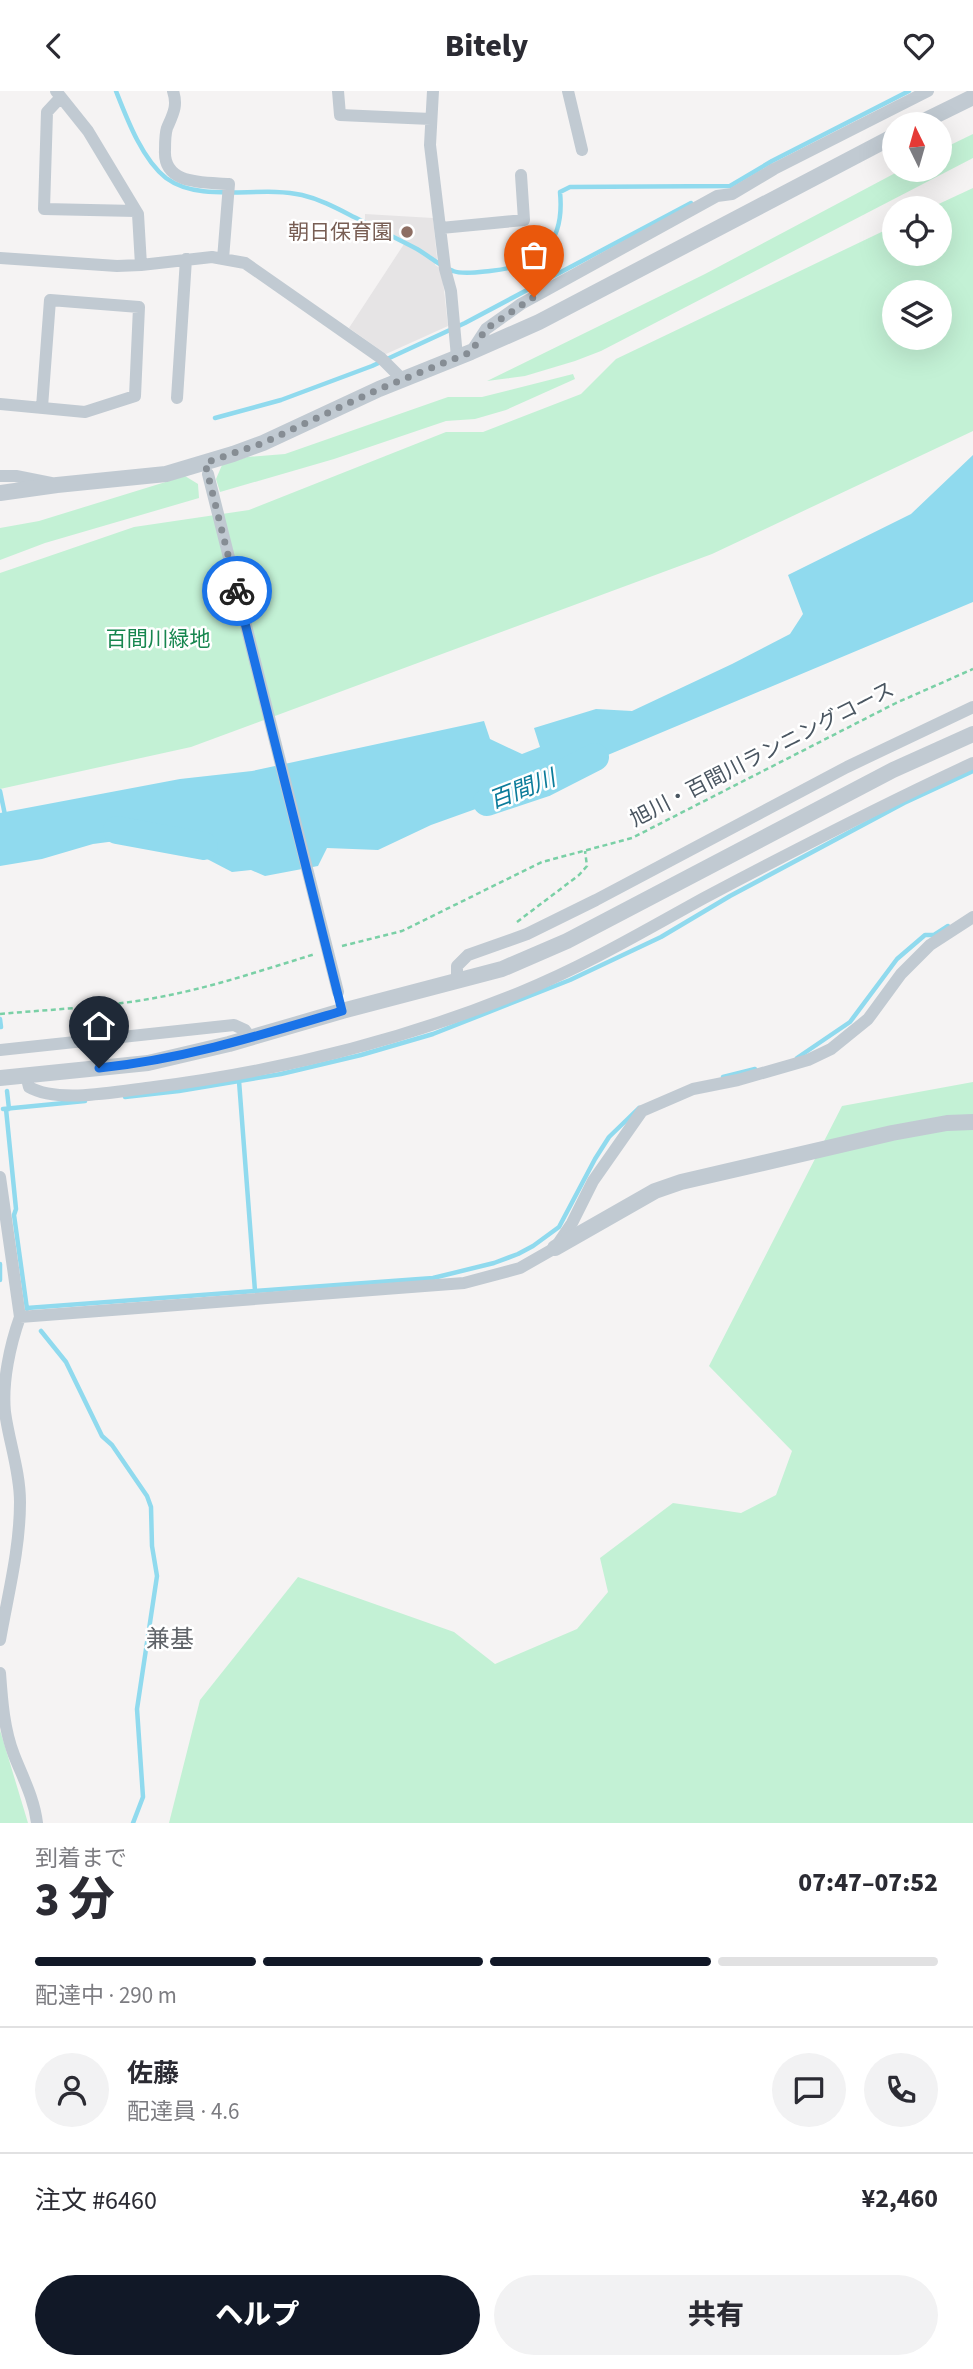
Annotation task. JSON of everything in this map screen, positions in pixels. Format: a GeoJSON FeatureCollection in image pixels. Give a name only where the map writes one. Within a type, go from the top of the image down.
{"type":"FeatureCollection","features":[{"type":"Feature","properties":{"kind":"street"},"geometry":{"type":"LineString","coordinates":[[173,91],[176,111],[166,130],[167,166],[177,176],[200,182],[229,184],[223,259]]}},
{"type":"Feature","properties":{"kind":"street"},"geometry":{"type":"LineString","coordinates":[[338,91],[341,115],[431,119]]}},
{"type":"Feature","properties":{"kind":"street"},"geometry":{"type":"LineString","coordinates":[[433,91],[429,145],[444,264],[451,291],[455,328],[464,355]]}},
{"type":"Feature","properties":{"kind":"street"},"geometry":{"type":"LineString","coordinates":[[568,91],[582,150]]}},
{"type":"Feature","properties":{"kind":"street"},"geometry":{"type":"LineString","coordinates":[[464,355],[486,329],[521,304],[717,196],[732,194],[774,169],[928,91]]}},
{"type":"Feature","properties":{"kind":"street"},"geometry":{"type":"LineString","coordinates":[[136,211],[44,209],[47,112],[58,94],[88,131],[136,211],[141,265]]}},
{"type":"Feature","properties":{"kind":"street"},"geometry":{"type":"LineString","coordinates":[[942,112],[973,97]]}},
{"type":"Feature","properties":{"kind":"street"},"geometry":{"type":"LineString","coordinates":[[0,493],[206,469],[402,379],[539,322],[882,142]]}},
{"type":"Feature","properties":{"kind":"street"},"geometry":{"type":"LineString","coordinates":[[441,228],[524,220],[521,175]]}},
{"type":"Feature","properties":{"kind":"street"},"geometry":{"type":"LineString","coordinates":[[0,258],[117,266],[212,257],[246,263],[384,361],[402,379]]}},
{"type":"Feature","properties":{"kind":"street"},"geometry":{"type":"LineString","coordinates":[[177,398],[186,259]]}},
{"type":"Feature","properties":{"kind":"street"},"geometry":{"type":"LineString","coordinates":[[0,404],[85,412],[135,396],[139,307],[50,300],[42,407]]}},
{"type":"Feature","properties":{"kind":"street"},"geometry":{"type":"LineString","coordinates":[[206,469],[342,1011]]}},
{"type":"Feature","properties":{"kind":"street"},"geometry":{"type":"LineString","coordinates":[[0,476],[16,476],[57,485]]}},
{"type":"Feature","properties":{"kind":"street"},"geometry":{"type":"LineString","coordinates":[[457,981],[457,966],[468,955],[538,928],[848,767],[973,707]]}},
{"type":"Feature","properties":{"kind":"street"},"geometry":{"type":"LineString","coordinates":[[0,1078],[148,1063],[251,1038],[502,969],[567,941],[893,770],[973,734]]}},
{"type":"Feature","properties":{"kind":"street"},"geometry":{"type":"LineString","coordinates":[[26,1075],[29,1087],[35,1091],[67,1095],[210,1080],[335,1052],[433,1024],[521,992],[579,966],[867,813],[973,763]]}},
{"type":"Feature","properties":{"kind":"street"},"geometry":{"type":"LineString","coordinates":[[555,1248],[572,1223],[593,1181],[642,1111],[693,1089],[750,1077],[808,1060],[831,1049],[868,1019],[901,974],[930,945],[973,917]]}},
{"type":"Feature","properties":{"kind":"street"},"geometry":{"type":"LineString","coordinates":[[0,1050],[234,1025],[245,1030],[251,1038]]}},
{"type":"Feature","properties":{"kind":"street"},"geometry":{"type":"LineString","coordinates":[[20,1317],[464,1283],[520,1268],[655,1191],[681,1182],[892,1133],[947,1123],[973,1122]]}},
{"type":"Feature","properties":{"kind":"street"},"geometry":{"type":"LineString","coordinates":[[0,1177],[20,1317],[2,1394],[15,1457],[20,1500],[16,1559],[0,1640]]}},
{"type":"Feature","properties":{"kind":"street"},"geometry":{"type":"LineString","coordinates":[[0,1673],[6,1725],[13,1753],[35,1807],[37,1823]]}},
{"type":"Feature","properties":{"kind":"path","name":"旭川・百間川ランニングコース"},"geometry":{"type":"LineString","coordinates":[[338,947],[402,931],[542,862],[632,838],[896,703],[973,669]]}},
{"type":"Feature","properties":{"kind":"path"},"geometry":{"type":"LineString","coordinates":[[516,922],[579,875],[587,866],[584,849]]}},
{"type":"Feature","properties":{"kind":"path"},"geometry":{"type":"LineString","coordinates":[[0,1014],[130,1002],[165,996],[220,983],[325,951]]}},
{"type":"Feature","properties":{"kind":"shaded area"},"geometry":{"type":"Polygon","coordinates":[[[365,214],[433,218],[437,258],[435,265],[441,269],[448,326],[386,354],[349,328],[406,241],[365,220],[365,214]]]}},
{"type":"Feature","properties":{"kind":"green space"},"geometry":{"type":"Polygon","coordinates":[[[973,134],[973,158],[952,169],[952,144],[973,134]]]}},
{"type":"Feature","properties":{"kind":"green space"},"geometry":{"type":"Polygon","coordinates":[[[882,180],[927,182],[900,196],[882,196],[882,205],[601,351],[525,376],[487,381],[705,274],[882,180]]]}},
{"type":"Feature","properties":{"kind":"green space","name":"百間川緑地"},"geometry":{"type":"Polygon","coordinates":[[[973,188],[973,431],[712,554],[191,747],[0,789],[0,573],[134,527],[249,510],[446,432],[483,432],[581,394],[616,359],[882,232],[882,266],[952,266],[952,198],[973,188]]]}},
{"type":"Feature","properties":{"kind":"green space"},"geometry":{"type":"Polygon","coordinates":[[[573,374],[575,379],[506,410],[475,419],[446,421],[334,459],[220,492],[216,479],[222,465],[247,457],[285,454],[448,397],[482,397],[573,374]]]}},
{"type":"Feature","properties":{"kind":"green space"},"geometry":{"type":"Polygon","coordinates":[[[185,476],[198,484],[199,498],[45,543],[0,560],[0,528],[39,521],[185,476]]]}},
{"type":"Feature","properties":{"kind":"green space"},"geometry":{"type":"Polygon","coordinates":[[[973,1082],[973,1823],[169,1823],[200,1700],[298,1577],[454,1632],[495,1664],[577,1629],[608,1592],[600,1558],[673,1503],[741,1513],[776,1495],[792,1451],[709,1366],[842,1106],[973,1082]]]}},
{"type":"Feature","properties":{"kind":"green space"},"geometry":{"type":"Polygon","coordinates":[[[0,1730],[28,1823],[0,1823],[0,1730]]]}},
{"type":"Feature","properties":{"kind":"water"},"geometry":{"type":"Polygon","coordinates":[[[973,455],[973,602],[498,801],[431,825],[378,850],[327,848],[318,866],[265,876],[251,870],[232,872],[161,835],[93,844],[42,859],[0,866],[0,813],[180,779],[252,771],[484,721],[490,739],[522,754],[540,747],[534,728],[596,709],[632,711],[790,634],[803,614],[788,575],[911,514],[973,455]]]}},
{"type":"Feature","properties":{"kind":"waterway"},"geometry":{"type":"LineString","coordinates":[[116,91],[136,138],[150,160],[166,178],[180,186],[213,192],[286,192],[310,197],[410,245],[448,269],[466,273],[523,264],[546,249],[558,225],[560,192],[570,187],[730,186],[772,161],[909,91]]}},
{"type":"Feature","properties":{"kind":"waterway"},"geometry":{"type":"LineString","coordinates":[[215,418],[281,400],[372,366],[465,323],[691,203]]}},
{"type":"Feature","properties":{"kind":"waterway","name":"百間川"},"geometry":{"type":"LineString","coordinates":[[487,802],[544,783],[595,757]]}},
{"type":"Feature","properties":{"kind":"waterway"},"geometry":{"type":"LineString","coordinates":[[125,1097],[281,1074],[433,1034],[570,980],[661,937],[730,896],[904,803],[973,771]]}},
{"type":"Feature","properties":{"kind":"waterway"},"geometry":{"type":"LineString","coordinates":[[0,791],[5,815]]}},
{"type":"Feature","properties":{"kind":"waterway","name":"百間川"},"geometry":{"type":"LineString","coordinates":[[117,830],[204,846]]}},
{"type":"Feature","properties":{"kind":"waterway"},"geometry":{"type":"LineString","coordinates":[[797,1058],[850,1022],[897,959],[925,935],[934,935],[948,926]]}},
{"type":"Feature","properties":{"kind":"waterway"},"geometry":{"type":"LineString","coordinates":[[0,1019],[1,1027]]}},
{"type":"Feature","properties":{"kind":"waterway"},"geometry":{"type":"LineString","coordinates":[[723,1077],[755,1069]]}},
{"type":"Feature","properties":{"kind":"waterway"},"geometry":{"type":"LineString","coordinates":[[27,1308],[255,1291],[239,1081]]}},
{"type":"Feature","properties":{"kind":"waterway"},"geometry":{"type":"LineString","coordinates":[[7,1091],[9,1109]]}},
{"type":"Feature","properties":{"kind":"waterway"},"geometry":{"type":"LineString","coordinates":[[3,1109],[85,1101]]}},
{"type":"Feature","properties":{"kind":"waterway"},"geometry":{"type":"LineString","coordinates":[[255,1291],[433,1278],[494,1263],[518,1254],[559,1227],[609,1137],[639,1108]]}},
{"type":"Feature","properties":{"kind":"waterway"},"geometry":{"type":"LineString","coordinates":[[6,1109],[16,1209],[14,1215],[27,1309]]}},
{"type":"Feature","properties":{"kind":"waterway"},"geometry":{"type":"LineString","coordinates":[[0,1264],[0,1280]]}},
{"type":"Feature","properties":{"kind":"waterway"},"geometry":{"type":"LineString","coordinates":[[41,1331],[66,1362],[102,1436],[112,1445],[147,1496],[151,1507],[152,1546],[157,1576],[137,1709],[143,1797],[133,1823]]}},
{"type":"Feature","properties":{"kind":"way so far"},"geometry":{"type":"LineString","coordinates":[[237,591],[205,463],[263,443],[379,389],[471,352],[486,329],[534,297]]}},
{"type":"Feature","properties":{"kind":"place","name":"朝日保育園"},"geometry":{"type":"Point","coordinates":[407,232]}},
{"type":"Feature","properties":{"kind":"district","name":"兼基"},"geometry":{"type":"Point","coordinates":[170,1639]}},
{"type":"Feature","properties":{"kind":"route"},"geometry":{"type":"LineString","coordinates":[[99,1068],[148,1063],[229,1044],[342,1011],[237,591]]}}]}
